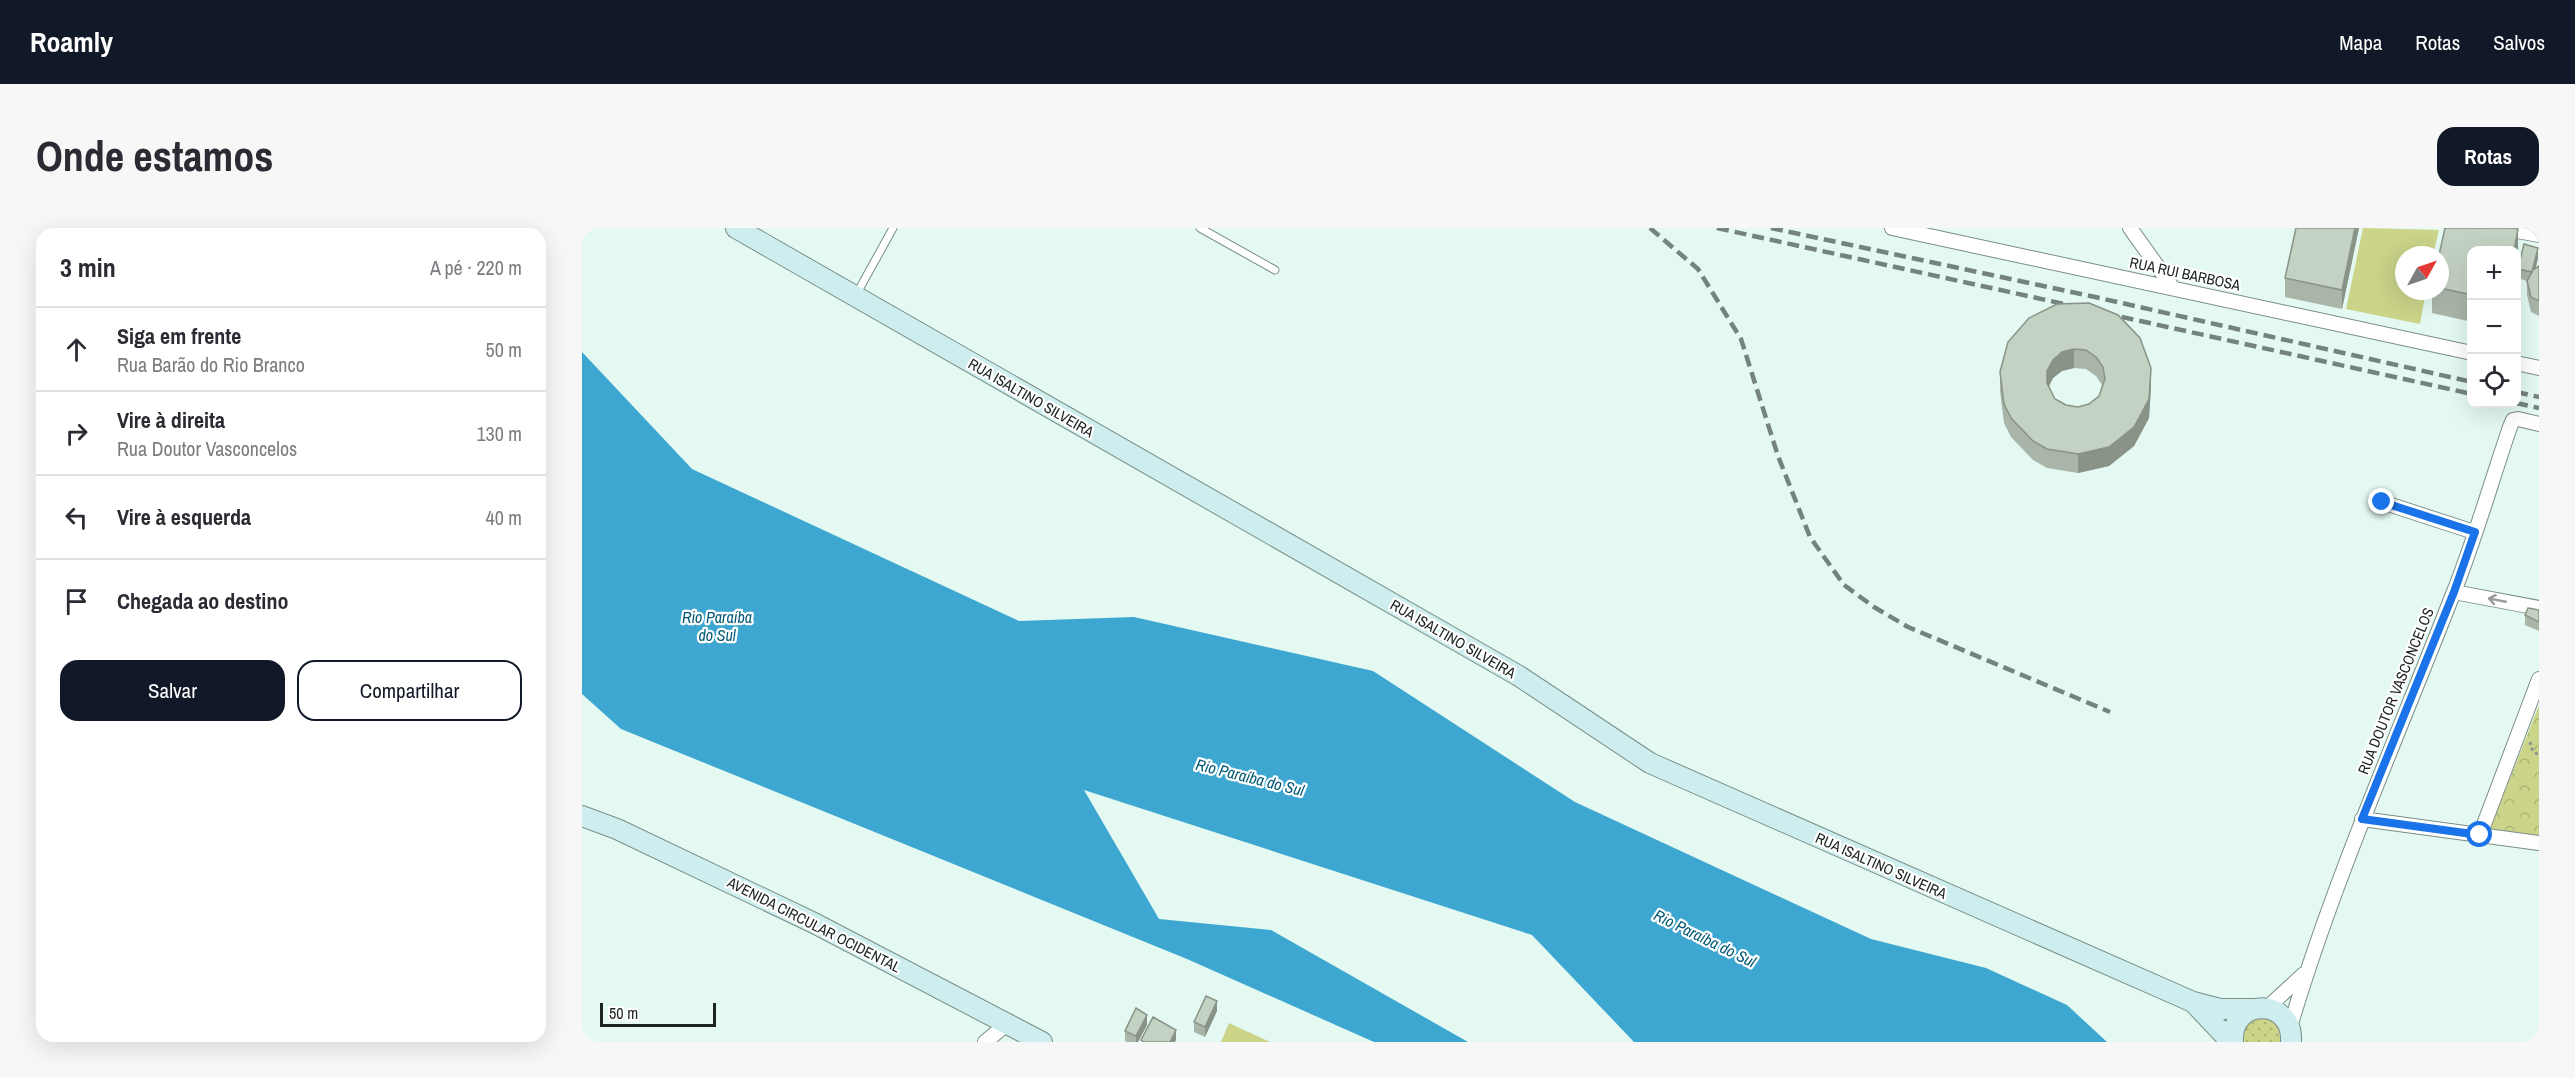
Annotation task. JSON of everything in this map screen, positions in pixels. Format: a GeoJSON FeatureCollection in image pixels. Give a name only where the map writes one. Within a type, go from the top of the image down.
{"type":"FeatureCollection","features":[{"type":"Feature","properties":{"kind":"main road","name":"RUA ISALTINO SILVEIRA"},"geometry":{"type":"LineString","coordinates":[[736,228],[1519,676],[1650,763],[2193,1002]]}},
{"type":"Feature","properties":{"kind":"main road","name":"AVENIDA CIRCULAR OCIDENTAL"},"geometry":{"type":"LineString","coordinates":[[582,816],[617,829],[814,923],[1042,1042]]}},
{"type":"Feature","properties":{"kind":"main road"},"geometry":{"type":"LineString","coordinates":[[2193,1002],[2220,1009],[2260,1008],[2281,1015],[2291,1034],[2308,1042]]}},
{"type":"Feature","properties":{"kind":"main road"},"geometry":{"type":"LineString","coordinates":[[2193,1002],[2232,1042]]}},
{"type":"Feature","properties":{"kind":"main road"},"geometry":{"type":"LineString","coordinates":[[2232,1042],[2234,1026],[2246,1012],[2260,1008]]}},
{"type":"Feature","properties":{"kind":"street","name":"RUA RUI BARBOSA"},"geometry":{"type":"LineString","coordinates":[[1892,228],[2467,352]]}},
{"type":"Feature","properties":{"kind":"street"},"geometry":{"type":"LineString","coordinates":[[2130,228],[2173,288]]}},
{"type":"Feature","properties":{"kind":"street"},"geometry":{"type":"LineString","coordinates":[[2501,228],[2539,235]]}},
{"type":"Feature","properties":{"kind":"street"},"geometry":{"type":"LineString","coordinates":[[2521,364],[2539,368]]}},
{"type":"Feature","properties":{"kind":"street","name":"RUA DOUTOR VASCONCELOS"},"geometry":{"type":"LineString","coordinates":[[2291,1034],[2306,972],[2362,819],[2454,592],[2513,420],[2539,424]]}},
{"type":"Feature","properties":{"kind":"street"},"geometry":{"type":"LineString","coordinates":[[2382,502],[2475,532]]}},
{"type":"Feature","properties":{"kind":"street"},"geometry":{"type":"LineString","coordinates":[[2454,592],[2539,608]]}},
{"type":"Feature","properties":{"kind":"street"},"geometry":{"type":"LineString","coordinates":[[2480,835],[2539,679]]}},
{"type":"Feature","properties":{"kind":"street"},"geometry":{"type":"LineString","coordinates":[[2362,819],[2539,843]]}},
{"type":"Feature","properties":{"kind":"street","name":"RUA DOUTOR VASCONCELOS"},"geometry":{"type":"LineString","coordinates":[[2260,1008],[2306,972]]}},
{"type":"Feature","properties":{"kind":"street"},"geometry":{"type":"LineString","coordinates":[[985,1042],[1006,1024]]}},
{"type":"Feature","properties":{"kind":"lane"},"geometry":{"type":"LineString","coordinates":[[855,297],[893,228]]}},
{"type":"Feature","properties":{"kind":"lane"},"geometry":{"type":"LineString","coordinates":[[1200,228],[1275,270]]}},
{"type":"Feature","properties":{"kind":"path"},"geometry":{"type":"LineString","coordinates":[[2524,751],[2528,740]]}},
{"type":"Feature","properties":{"kind":"green space"},"geometry":{"type":"Polygon","coordinates":[[[2363,228],[2439,230],[2435,246],[2395,246],[2395,300],[2424,300],[2420,324],[2346,309],[2363,228]]]}},
{"type":"Feature","properties":{"kind":"green space"},"geometry":{"type":"Polygon","coordinates":[[[2539,705],[2539,837],[2490,829],[2539,705]]]}},
{"type":"Feature","properties":{"kind":"green space"},"geometry":{"type":"Polygon","coordinates":[[[2250,1015],[2280,1021],[2284,1042],[2238,1042],[2250,1015]]]}},
{"type":"Feature","properties":{"kind":"green space"},"geometry":{"type":"Polygon","coordinates":[[[1229,1023],[1270,1042],[1221,1042],[1229,1023]]]}},
{"type":"Feature","properties":{"kind":"water","name":"Rio Paraíba do Sul"},"geometry":{"type":"Polygon","coordinates":[[[582,352],[692,469],[1019,621],[1134,617],[1373,671],[1575,802],[1871,939],[1986,968],[2067,1005],[2107,1042],[1634,1042],[1532,935],[1084,790],[1159,919],[1271,930],[1468,1042],[1374,1042],[1187,959],[621,729],[582,694],[582,352]]]}},
{"type":"Feature","properties":{"kind":"building"},"geometry":{"type":"Polygon","coordinates":[[[2296,228],[2355,228],[2342,290],[2285,278],[2296,228]]]}},
{"type":"Feature","properties":{"kind":"building"},"geometry":{"type":"Polygon","coordinates":[[[2445,228],[2518,229],[2515,246],[2467,246],[2467,294],[2449,290],[2449,246],[2441,246],[2445,228]]]}},
{"type":"Feature","properties":{"kind":"building"},"geometry":{"type":"Polygon","coordinates":[[[2524,244],[2538,248],[2532,272],[2521,270],[2524,244]]]}},
{"type":"Feature","properties":{"kind":"building"},"geometry":{"type":"Polygon","coordinates":[[[2539,266],[2539,301],[2531,297],[2527,281],[2533,270],[2539,266]]]}},
{"type":"Feature","properties":{"kind":"building"},"geometry":{"type":"Polygon","coordinates":[[[2089,303],[2118,315],[2140,338],[2151,368],[2149,399],[2134,427],[2109,447],[2078,454],[2047,449],[2033,441],[2011,418],[2004,404],[2000,372],[2008,342],[2029,318],[2057,304],[2089,303]],[[2074,349],[2062,352],[2053,360],[2047,371],[2047,383],[2055,399],[2066,405],[2078,407],[2089,404],[2099,396],[2105,379],[2103,367],[2096,357],[2086,350],[2074,349]]]}},
{"type":"Feature","properties":{"kind":"building"},"geometry":{"type":"Polygon","coordinates":[[[2528,608],[2539,610],[2539,622],[2525,615],[2528,608]]]}},
{"type":"Feature","properties":{"kind":"building"},"geometry":{"type":"Polygon","coordinates":[[[1206,996],[1217,1001],[1205,1027],[1194,1022],[1206,996]]]}},
{"type":"Feature","properties":{"kind":"building"},"geometry":{"type":"Polygon","coordinates":[[[1136,1008],[1147,1015],[1136,1036],[1125,1031],[1136,1008]]]}},
{"type":"Feature","properties":{"kind":"building"},"geometry":{"type":"Polygon","coordinates":[[[1153,1017],[1176,1030],[1170,1042],[1141,1040],[1153,1017]]]}},
{"type":"Feature","properties":{"kind":"railway"},"geometry":{"type":"LineString","coordinates":[[1650,228],[1698,269],[1741,339],[1778,456],[1810,537],[1844,585],[1874,607],[1908,627],[2110,712]]}},
{"type":"Feature","properties":{"kind":"railway"},"geometry":{"type":"LineString","coordinates":[[1717,228],[2078,307]]}},
{"type":"Feature","properties":{"kind":"railway"},"geometry":{"type":"LineString","coordinates":[[1771,228],[2104,299],[2467,381]]}},
{"type":"Feature","properties":{"kind":"railway"},"geometry":{"type":"LineString","coordinates":[[2104,313],[2467,393]]}},
{"type":"Feature","properties":{"kind":"railway"},"geometry":{"type":"LineString","coordinates":[[2521,393],[2539,397]]}},
{"type":"Feature","properties":{"kind":"railway"},"geometry":{"type":"LineString","coordinates":[[2521,404],[2539,408]]}},
{"type":"Feature","properties":{"kind":"route"},"geometry":{"type":"LineString","coordinates":[[2382,502],[2475,532],[2454,592],[2362,819],[2480,835]]}}]}
